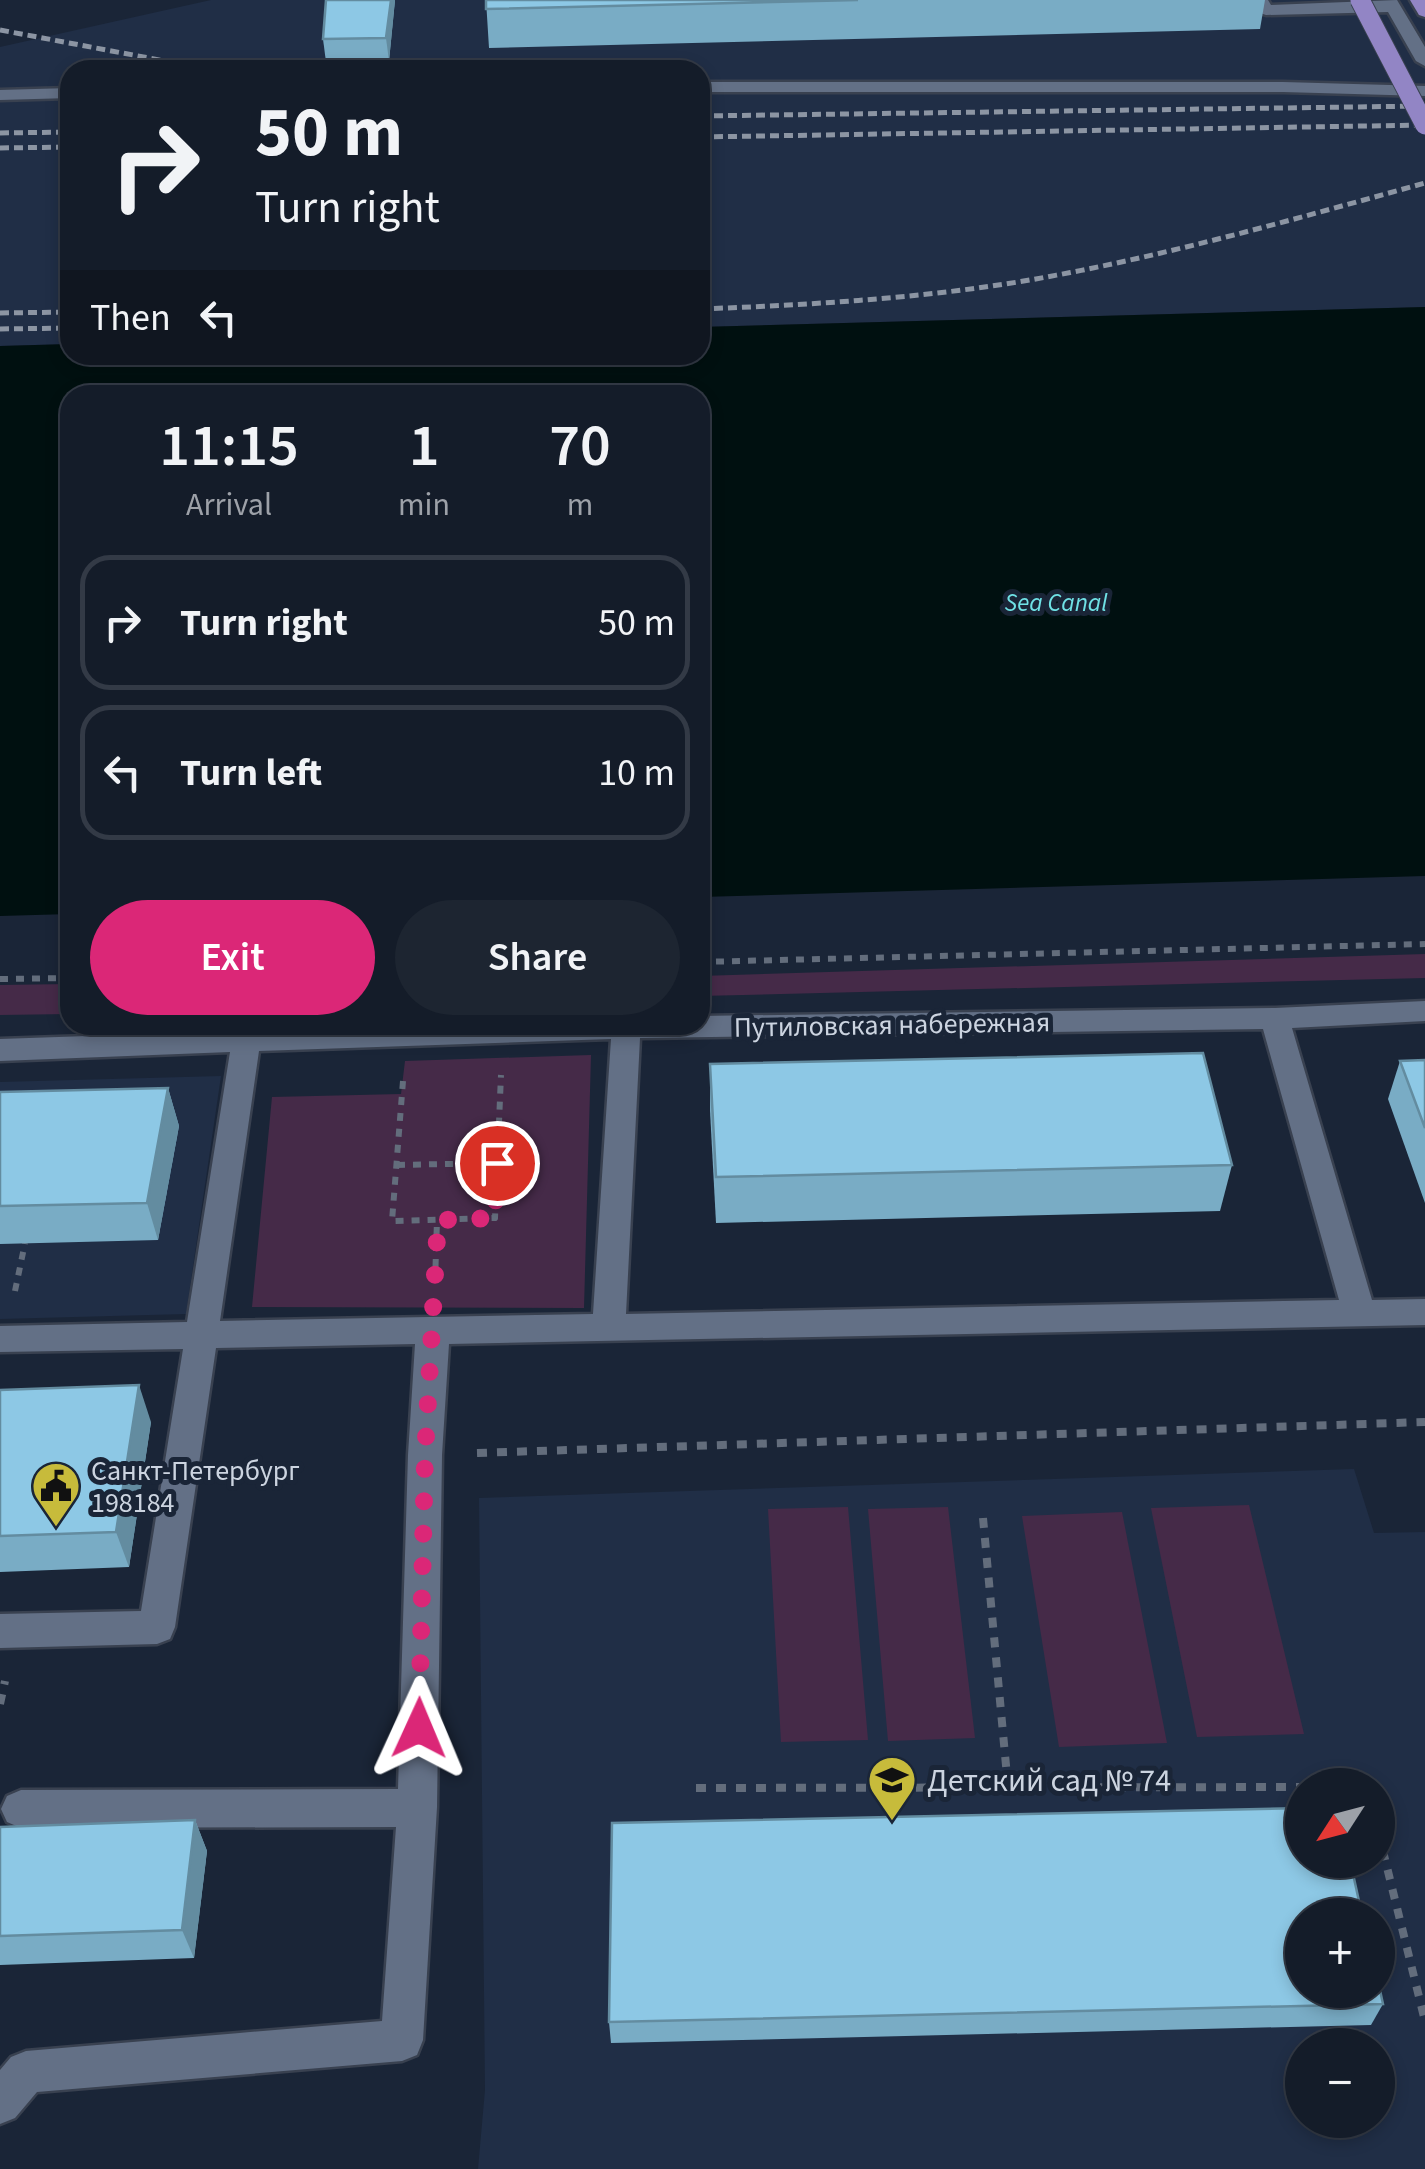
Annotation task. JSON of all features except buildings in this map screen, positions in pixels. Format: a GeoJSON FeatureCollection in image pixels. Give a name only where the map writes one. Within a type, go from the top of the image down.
{"type":"FeatureCollection","features":[{"type":"Feature","properties":{"kind":"highway"},"geometry":{"type":"LineString","coordinates":[[1360,0],[1425,125]]}},
{"type":"Feature","properties":{"kind":"highway"},"geometry":{"type":"LineString","coordinates":[[1418,0],[1425,12]]}},
{"type":"Feature","properties":{"kind":"street"},"geometry":{"type":"LineString","coordinates":[[1260,0],[1266,10],[1391,4],[1425,61]]}},
{"type":"Feature","properties":{"kind":"street"},"geometry":{"type":"LineString","coordinates":[[710,87],[1425,90]]}},
{"type":"Feature","properties":{"kind":"street"},"geometry":{"type":"LineString","coordinates":[[0,95],[60,93]]}},
{"type":"Feature","properties":{"kind":"street","name":"Путиловская набережная"},"geometry":{"type":"LineString","coordinates":[[710,1027],[1274,1018],[1425,1011]]}},
{"type":"Feature","properties":{"kind":"street"},"geometry":{"type":"LineString","coordinates":[[1274,1018],[1360,1316]]}},
{"type":"Feature","properties":{"kind":"street","name":"Путиловская набережная"},"geometry":{"type":"LineString","coordinates":[[0,1050],[436,1035]]}},
{"type":"Feature","properties":{"kind":"street"},"geometry":{"type":"LineString","coordinates":[[608,1326],[626,1076],[625,1035]]}},
{"type":"Feature","properties":{"kind":"street"},"geometry":{"type":"LineString","coordinates":[[0,1631],[157,1628],[246,1042]]}},
{"type":"Feature","properties":{"kind":"street"},"geometry":{"type":"LineString","coordinates":[[0,1339],[1425,1312]]}},
{"type":"Feature","properties":{"kind":"street"},"geometry":{"type":"LineString","coordinates":[[0,2103],[26,2072],[402,2040],[417,1807],[425,1455],[433,1328]]}},
{"type":"Feature","properties":{"kind":"street"},"geometry":{"type":"LineString","coordinates":[[21,1810],[417,1807]]}},
{"type":"Feature","properties":{"kind":"path"},"geometry":{"type":"LineString","coordinates":[[710,962],[1425,944]]}},
{"type":"Feature","properties":{"kind":"path"},"geometry":{"type":"LineString","coordinates":[[0,979],[60,978]]}},
{"type":"Feature","properties":{"kind":"path"},"geometry":{"type":"LineString","coordinates":[[404,1076],[392,1221],[495,1218],[500,1074]]}},
{"type":"Feature","properties":{"kind":"path"},"geometry":{"type":"LineString","coordinates":[[397,1165],[497,1163]]}},
{"type":"Feature","properties":{"kind":"path"},"geometry":{"type":"LineString","coordinates":[[433,1328],[438,1220]]}},
{"type":"Feature","properties":{"kind":"path"},"geometry":{"type":"LineString","coordinates":[[425,1455],[1425,1422]]}},
{"type":"Feature","properties":{"kind":"path"},"geometry":{"type":"LineString","coordinates":[[984,1518],[1008,1787]]}},
{"type":"Feature","properties":{"kind":"path"},"geometry":{"type":"LineString","coordinates":[[696,1788],[1285,1787]]}},
{"type":"Feature","properties":{"kind":"path"},"geometry":{"type":"LineString","coordinates":[[1390,1878],[1425,2021]]}},
{"type":"Feature","properties":{"kind":"shaded area"},"geometry":{"type":"Polygon","coordinates":[[[211,0],[1425,0],[1425,307],[710,327],[710,60],[60,60],[60,344],[0,346],[0,47],[211,0]]]}},
{"type":"Feature","properties":{"kind":"shaded area"},"geometry":{"type":"Polygon","coordinates":[[[1425,954],[1425,978],[710,996],[710,976],[1425,954]]]}},
{"type":"Feature","properties":{"kind":"shaded area"},"geometry":{"type":"Polygon","coordinates":[[[60,984],[60,1014],[0,1015],[0,985],[60,984]]]}},
{"type":"Feature","properties":{"kind":"shaded area"},"geometry":{"type":"Polygon","coordinates":[[[591,1055],[584,1308],[252,1307],[272,1097],[401,1094],[405,1061],[591,1055]]]}},
{"type":"Feature","properties":{"kind":"shaded area"},"geometry":{"type":"Polygon","coordinates":[[[221,1076],[186,1314],[0,1319],[0,1082],[221,1076]]]}},
{"type":"Feature","properties":{"kind":"shaded area","name":"Детский сад № 74"},"geometry":{"type":"Polygon","coordinates":[[[1354,1469],[1374,1533],[1425,1532],[1425,2169],[478,2169],[485,2090],[479,1498],[1354,1469]]]}},
{"type":"Feature","properties":{"kind":"shaded area"},"geometry":{"type":"Polygon","coordinates":[[[1249,1505],[1304,1734],[1197,1737],[1151,1508],[1249,1505]]]}},
{"type":"Feature","properties":{"kind":"shaded area"},"geometry":{"type":"Polygon","coordinates":[[[848,1507],[868,1740],[781,1742],[768,1509],[848,1507]]]}},
{"type":"Feature","properties":{"kind":"shaded area"},"geometry":{"type":"Polygon","coordinates":[[[948,1507],[975,1738],[888,1741],[868,1509],[948,1507]]]}},
{"type":"Feature","properties":{"kind":"shaded area"},"geometry":{"type":"Polygon","coordinates":[[[1122,1512],[1167,1743],[1059,1747],[1022,1516],[1122,1512]]]}},
{"type":"Feature","properties":{"kind":"water","name":"Sea Canal"},"geometry":{"type":"Polygon","coordinates":[[[1425,307],[1425,876],[710,897],[710,385],[60,385],[60,914],[0,916],[0,346],[60,344],[60,365],[710,365],[710,327],[1425,307]]]}},
{"type":"Feature","properties":{"kind":"railway"},"geometry":{"type":"LineString","coordinates":[[0,30],[160,60]]}},
{"type":"Feature","properties":{"kind":"railway"},"geometry":{"type":"LineString","coordinates":[[710,116],[1425,106]]}},
{"type":"Feature","properties":{"kind":"railway"},"geometry":{"type":"LineString","coordinates":[[710,137],[1425,125]]}},
{"type":"Feature","properties":{"kind":"railway"},"geometry":{"type":"LineString","coordinates":[[0,133],[60,132]]}},
{"type":"Feature","properties":{"kind":"railway"},"geometry":{"type":"LineString","coordinates":[[0,148],[60,147]]}},
{"type":"Feature","properties":{"kind":"railway"},"geometry":{"type":"LineString","coordinates":[[710,308],[939,293],[1070,273],[1274,225],[1425,183]]}},
{"type":"Feature","properties":{"kind":"railway"},"geometry":{"type":"LineString","coordinates":[[0,313],[60,312]]}},
{"type":"Feature","properties":{"kind":"railway"},"geometry":{"type":"LineString","coordinates":[[0,329],[60,328]]}},
{"type":"Feature","properties":{"kind":"place","name":"Санкт-Петербург 198184"},"geometry":{"type":"Point","coordinates":[56,1528]}},
{"type":"Feature","properties":{"kind":"place","name":"Детский сад № 74"},"geometry":{"type":"Point","coordinates":[892,1822]}},
{"type":"Feature","properties":{"kind":"route"},"geometry":{"type":"LineString","coordinates":[[419,1728],[425,1455],[438,1220],[495,1218],[497,1163]]}}]}
